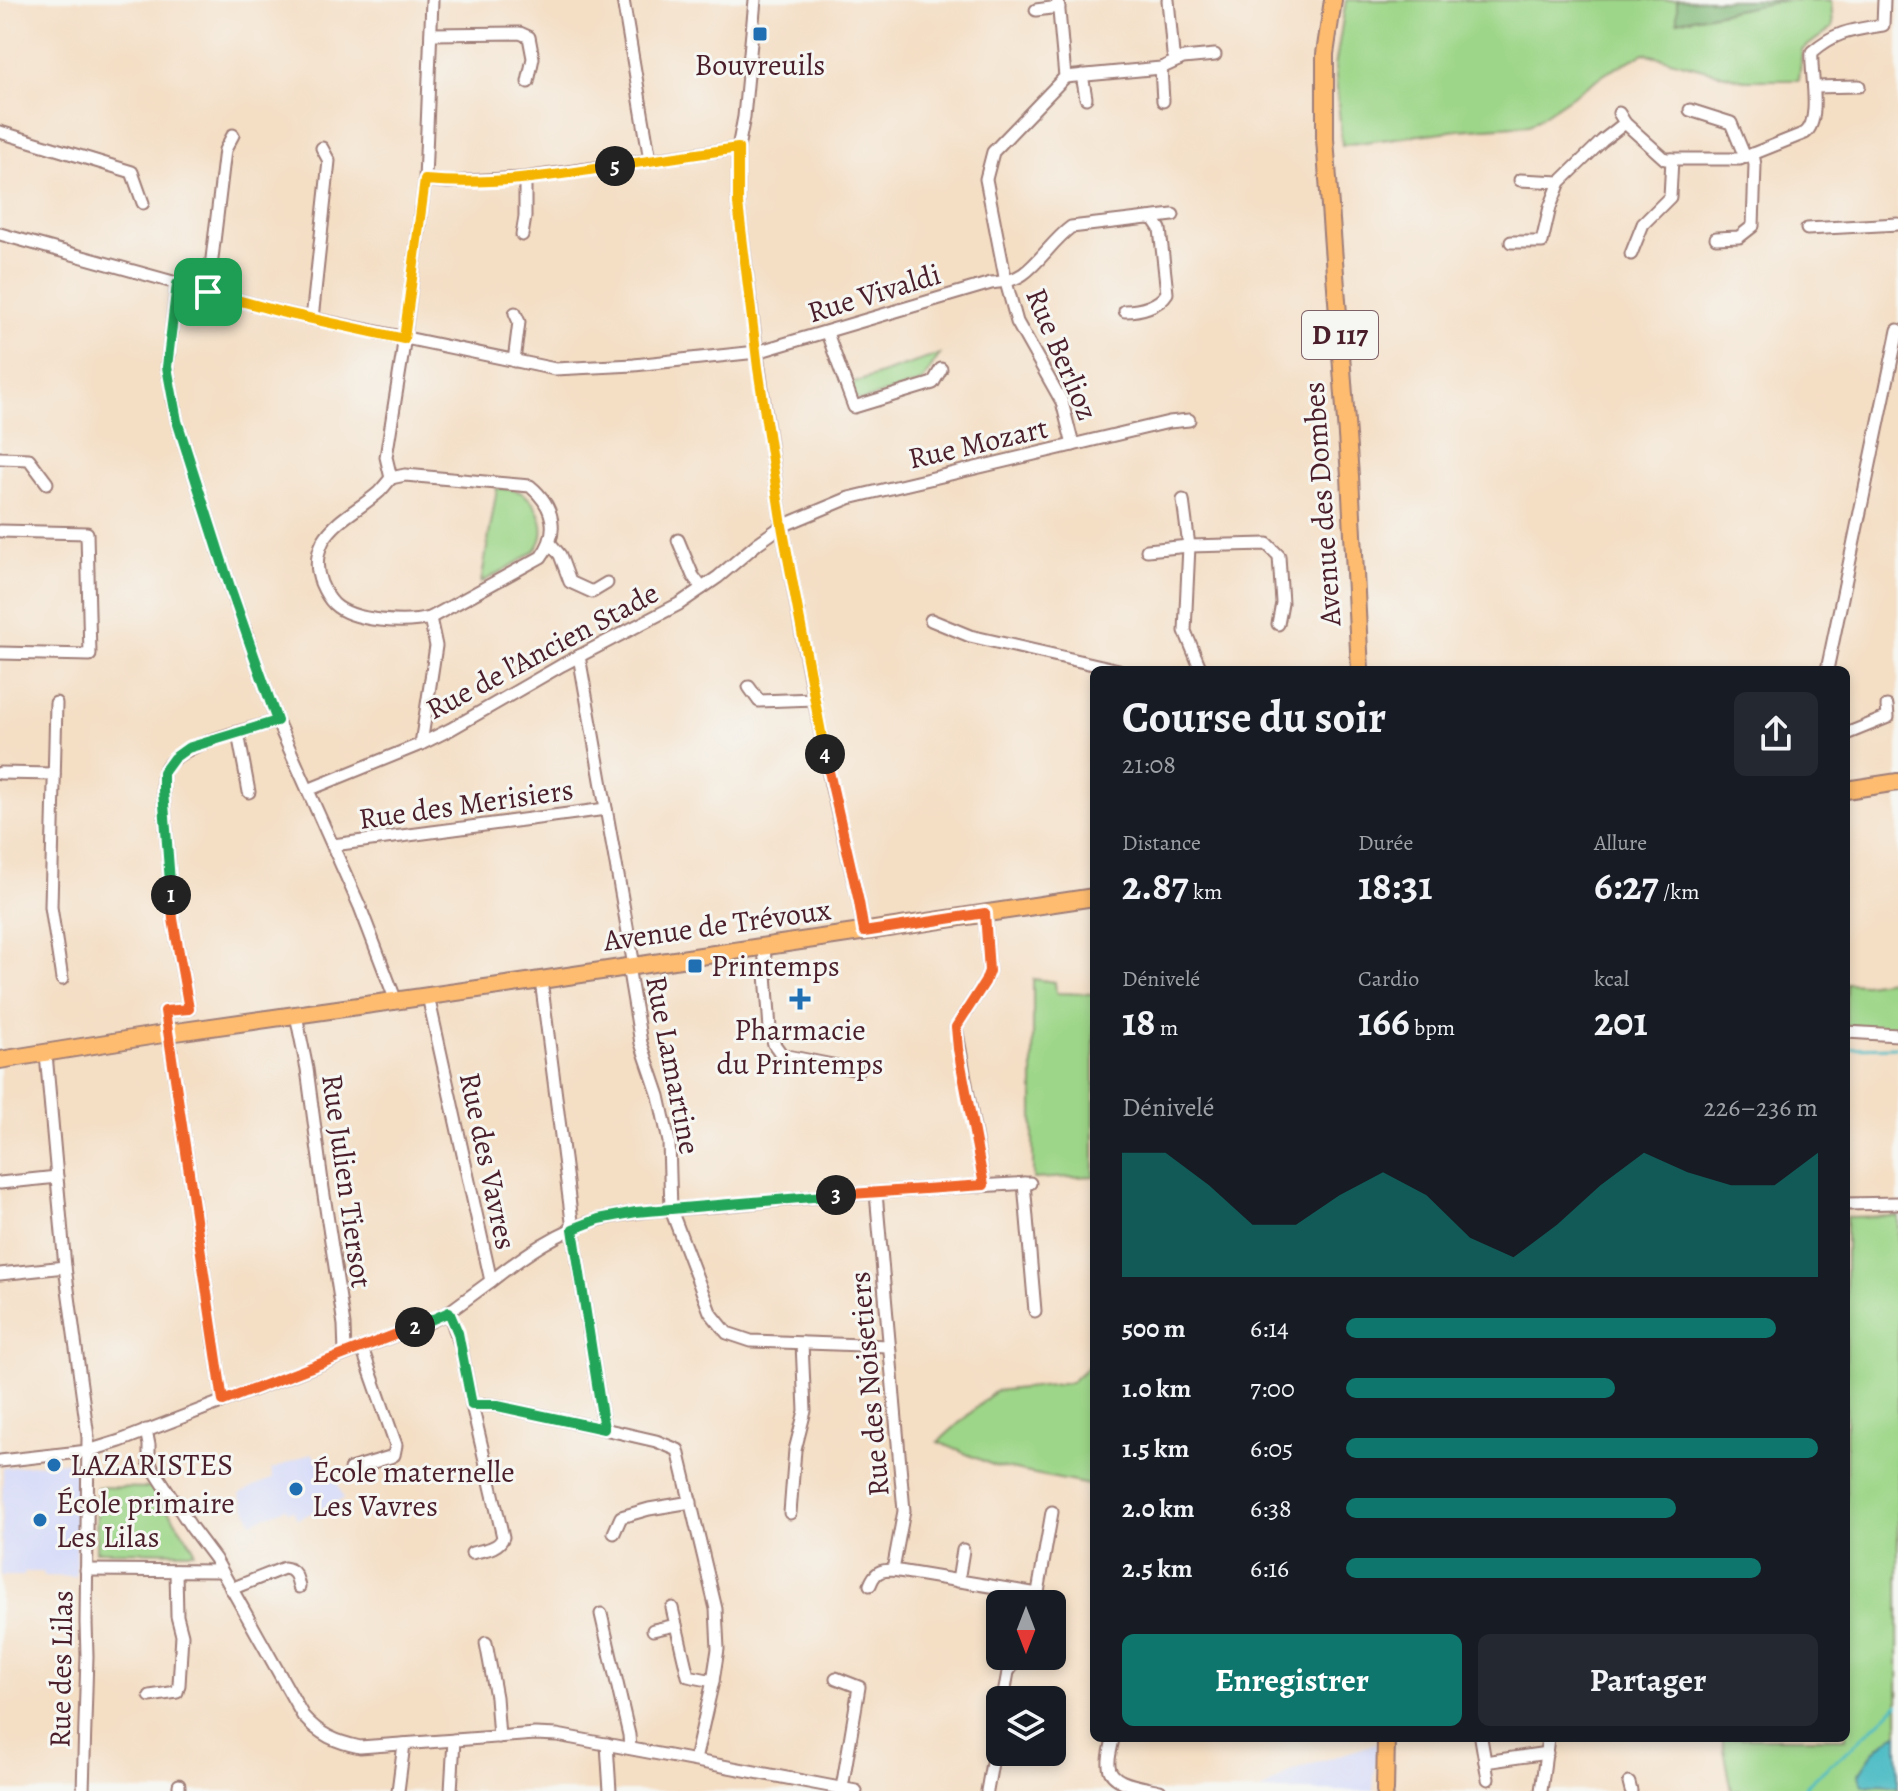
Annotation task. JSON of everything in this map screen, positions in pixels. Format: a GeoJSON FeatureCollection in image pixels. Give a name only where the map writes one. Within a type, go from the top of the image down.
{"type":"FeatureCollection","features":[{"type":"Feature","properties":{"kind":"main road","name":"Avenue des Dombes"},"geometry":{"type":"LineString","coordinates":[[1333,0],[1325,54],[1325,139],[1349,461],[1360,666]]}},
{"type":"Feature","properties":{"kind":"main road"},"geometry":{"type":"LineString","coordinates":[[1850,789],[1898,782]]}},
{"type":"Feature","properties":{"kind":"main road","name":"Avenue de Trévoux"},"geometry":{"type":"LineString","coordinates":[[0,1060],[1090,898]]}},
{"type":"Feature","properties":{"kind":"main road"},"geometry":{"type":"LineString","coordinates":[[1385,1791],[1386,1742]]}},
{"type":"Feature","properties":{"kind":"street"},"geometry":{"type":"LineString","coordinates":[[391,478],[386,457],[425,180],[432,0]]}},
{"type":"Feature","properties":{"kind":"street"},"geometry":{"type":"LineString","coordinates":[[623,0],[650,160]]}},
{"type":"Feature","properties":{"kind":"street"},"geometry":{"type":"LineString","coordinates":[[755,0],[744,117],[738,148],[738,204],[782,526],[864,932]]}},
{"type":"Feature","properties":{"kind":"street"},"geometry":{"type":"LineString","coordinates":[[1168,0],[1173,54],[1178,60]]}},
{"type":"Feature","properties":{"kind":"street"},"geometry":{"type":"LineString","coordinates":[[1883,25],[1884,0]]}},
{"type":"Feature","properties":{"kind":"street"},"geometry":{"type":"LineString","coordinates":[[1036,10],[1058,4],[1065,77],[1161,68],[1178,60],[1215,55]]}},
{"type":"Feature","properties":{"kind":"street"},"geometry":{"type":"LineString","coordinates":[[1511,242],[1542,242],[1560,182],[1622,118],[1665,159],[1740,159],[1749,156],[1808,131],[1813,123],[1812,52],[1822,43],[1845,31],[1898,22]]}},
{"type":"Feature","properties":{"kind":"street"},"geometry":{"type":"LineString","coordinates":[[431,34],[520,33],[529,37],[533,58],[528,82]]}},
{"type":"Feature","properties":{"kind":"street"},"geometry":{"type":"LineString","coordinates":[[1161,68],[1163,101]]}},
{"type":"Feature","properties":{"kind":"street"},"geometry":{"type":"LineString","coordinates":[[1082,75],[1086,98]]}},
{"type":"Feature","properties":{"kind":"street","name":"Rue Berlioz"},"geometry":{"type":"LineString","coordinates":[[1065,77],[993,152],[986,179],[1017,322],[1062,402],[1073,445]]}},
{"type":"Feature","properties":{"kind":"street"},"geometry":{"type":"LineString","coordinates":[[1814,87],[1859,86]]}},
{"type":"Feature","properties":{"kind":"street"},"geometry":{"type":"LineString","coordinates":[[1690,110],[1731,123],[1755,165],[1753,226],[1739,237],[1716,238]]}},
{"type":"Feature","properties":{"kind":"street"},"geometry":{"type":"LineString","coordinates":[[0,132],[132,172],[143,203]]}},
{"type":"Feature","properties":{"kind":"street"},"geometry":{"type":"LineString","coordinates":[[208,292],[225,150],[233,135]]}},
{"type":"Feature","properties":{"kind":"street"},"geometry":{"type":"LineString","coordinates":[[312,319],[329,161],[322,148]]}},
{"type":"Feature","properties":{"kind":"street"},"geometry":{"type":"LineString","coordinates":[[425,180],[448,182],[525,178],[738,148]]}},
{"type":"Feature","properties":{"kind":"street"},"geometry":{"type":"LineString","coordinates":[[1631,254],[1643,224],[1670,197],[1672,159]]}},
{"type":"Feature","properties":{"kind":"street"},"geometry":{"type":"LineString","coordinates":[[522,235],[525,178]]}},
{"type":"Feature","properties":{"kind":"street"},"geometry":{"type":"LineString","coordinates":[[1520,180],[1560,182]]}},
{"type":"Feature","properties":{"kind":"street"},"geometry":{"type":"LineString","coordinates":[[1006,282],[1023,274],[1071,227],[1173,215]]}},
{"type":"Feature","properties":{"kind":"street"},"geometry":{"type":"LineString","coordinates":[[1125,311],[1139,311],[1162,300],[1167,293],[1160,229],[1149,218]]}},
{"type":"Feature","properties":{"kind":"street"},"geometry":{"type":"LineString","coordinates":[[1807,229],[1898,224]]}},
{"type":"Feature","properties":{"kind":"street","name":"Rue Vivaldi"},"geometry":{"type":"LineString","coordinates":[[0,234],[312,319],[555,369],[634,365],[757,352],[991,283],[1006,282]]}},
{"type":"Feature","properties":{"kind":"street"},"geometry":{"type":"LineString","coordinates":[[177,284],[167,367],[177,421],[277,721],[360,907],[396,1001]]}},
{"type":"Feature","properties":{"kind":"street"},"geometry":{"type":"LineString","coordinates":[[514,361],[519,322],[515,313]]}},
{"type":"Feature","properties":{"kind":"street"},"geometry":{"type":"LineString","coordinates":[[1828,666],[1898,330]]}},
{"type":"Feature","properties":{"kind":"street"},"geometry":{"type":"LineString","coordinates":[[827,333],[854,407],[933,383],[941,369]]}},
{"type":"Feature","properties":{"kind":"street","name":"Rue Mozart"},"geometry":{"type":"LineString","coordinates":[[782,526],[849,498],[1169,422],[1189,420]]}},
{"type":"Feature","properties":{"kind":"street"},"geometry":{"type":"LineString","coordinates":[[0,458],[29,459],[47,483]]}},
{"type":"Feature","properties":{"kind":"street"},"geometry":{"type":"LineString","coordinates":[[405,475],[530,486],[547,507],[553,533],[550,543],[541,557],[430,618],[415,622],[374,619],[350,613],[335,605],[318,576],[318,551],[333,526],[378,493],[391,478],[405,475]]}},
{"type":"Feature","properties":{"kind":"street"},"geometry":{"type":"LineString","coordinates":[[1183,500],[1189,546],[1185,631],[1199,666]]}},
{"type":"Feature","properties":{"kind":"street","name":"Rue de l’Ancien Stade"},"geometry":{"type":"LineString","coordinates":[[308,790],[421,744],[679,604],[782,526]]}},
{"type":"Feature","properties":{"kind":"street"},"geometry":{"type":"LineString","coordinates":[[0,531],[87,533],[90,655],[0,653]]}},
{"type":"Feature","properties":{"kind":"street"},"geometry":{"type":"LineString","coordinates":[[678,540],[693,576],[702,588]]}},
{"type":"Feature","properties":{"kind":"street"},"geometry":{"type":"LineString","coordinates":[[550,543],[560,555],[570,582],[592,592],[607,583]]}},
{"type":"Feature","properties":{"kind":"street"},"geometry":{"type":"LineString","coordinates":[[1147,550],[1267,544],[1279,556],[1282,603],[1278,624]]}},
{"type":"Feature","properties":{"kind":"street"},"geometry":{"type":"LineString","coordinates":[[421,744],[436,646],[430,618]]}},
{"type":"Feature","properties":{"kind":"street"},"geometry":{"type":"LineString","coordinates":[[931,620],[970,636],[1101,666]]}},
{"type":"Feature","properties":{"kind":"street","name":"Rue Lamartine"},"geometry":{"type":"LineString","coordinates":[[579,656],[606,809],[641,1043],[659,1096],[669,1142],[671,1210],[710,1312],[727,1333],[751,1341],[889,1346]]}},
{"type":"Feature","properties":{"kind":"street"},"geometry":{"type":"LineString","coordinates":[[749,687],[759,701],[815,699]]}},
{"type":"Feature","properties":{"kind":"street"},"geometry":{"type":"LineString","coordinates":[[56,703],[51,907],[62,979]]}},
{"type":"Feature","properties":{"kind":"street"},"geometry":{"type":"LineString","coordinates":[[1850,732],[1888,717],[1887,706]]}},
{"type":"Feature","properties":{"kind":"street"},"geometry":{"type":"LineString","coordinates":[[223,1401],[165,1011],[189,1009],[173,919],[163,773],[174,758],[188,748],[277,721]]}},
{"type":"Feature","properties":{"kind":"street"},"geometry":{"type":"LineString","coordinates":[[238,733],[249,792]]}},
{"type":"Feature","properties":{"kind":"street"},"geometry":{"type":"LineString","coordinates":[[0,773],[54,774]]}},
{"type":"Feature","properties":{"kind":"street","name":"Rue des Merisiers"},"geometry":{"type":"LineString","coordinates":[[333,845],[606,809]]}},
{"type":"Feature","properties":{"kind":"street"},"geometry":{"type":"LineString","coordinates":[[984,1185],[956,1027],[989,971],[985,913]]}},
{"type":"Feature","properties":{"kind":"street"},"geometry":{"type":"LineString","coordinates":[[764,946],[770,1029],[774,1044],[782,1055],[858,1070]]}},
{"type":"Feature","properties":{"kind":"street"},"geometry":{"type":"LineString","coordinates":[[541,980],[573,1229],[604,1429]]}},
{"type":"Feature","properties":{"kind":"street","name":"Rue des Vavres"},"geometry":{"type":"LineString","coordinates":[[0,1461],[88,1451],[120,1441],[429,1322],[449,1312],[491,1281],[428,996]]}},
{"type":"Feature","properties":{"kind":"street","name":"Rue Julien Tiersot"},"geometry":{"type":"LineString","coordinates":[[296,1015],[307,1069],[344,1325],[345,1354]]}},
{"type":"Feature","properties":{"kind":"street"},"geometry":{"type":"LineString","coordinates":[[1850,1032],[1898,1035]]}},
{"type":"Feature","properties":{"kind":"street","name":"Rue des Lilas"},"geometry":{"type":"LineString","coordinates":[[46,1054],[65,1267],[88,1451],[83,1791]]}},
{"type":"Feature","properties":{"kind":"street"},"geometry":{"type":"LineString","coordinates":[[0,1183],[57,1177]]}},
{"type":"Feature","properties":{"kind":"street"},"geometry":{"type":"LineString","coordinates":[[491,1281],[520,1259],[573,1229],[636,1212],[1027,1183],[1035,1311]]}},
{"type":"Feature","properties":{"kind":"street","name":"Rue des Noisetiers"},"geometry":{"type":"LineString","coordinates":[[876,1193],[904,1511],[893,1570]]}},
{"type":"Feature","properties":{"kind":"street"},"geometry":{"type":"LineString","coordinates":[[1850,1204],[1898,1203]]}},
{"type":"Feature","properties":{"kind":"street"},"geometry":{"type":"LineString","coordinates":[[0,1274],[65,1267]]}},
{"type":"Feature","properties":{"kind":"street"},"geometry":{"type":"LineString","coordinates":[[449,1312],[458,1333],[503,1537],[496,1546],[472,1553]]}},
{"type":"Feature","properties":{"kind":"street"},"geometry":{"type":"LineString","coordinates":[[790,1513],[795,1450],[805,1411],[802,1343]]}},
{"type":"Feature","properties":{"kind":"street"},"geometry":{"type":"LineString","coordinates":[[350,1469],[390,1457],[396,1450],[362,1348]]}},
{"type":"Feature","properties":{"kind":"street"},"geometry":{"type":"LineString","coordinates":[[472,1405],[493,1405],[604,1429],[656,1441],[678,1450],[716,1609],[718,1649],[695,1760]]}},
{"type":"Feature","properties":{"kind":"street"},"geometry":{"type":"LineString","coordinates":[[146,1430],[149,1462],[215,1559],[295,1703],[312,1726],[328,1737],[360,1747],[557,1735],[856,1791]]}},
{"type":"Feature","properties":{"kind":"street"},"geometry":{"type":"LineString","coordinates":[[0,1453],[0,1461]]}},
{"type":"Feature","properties":{"kind":"street"},"geometry":{"type":"LineString","coordinates":[[614,1533],[621,1517],[691,1502]]}},
{"type":"Feature","properties":{"kind":"street"},"geometry":{"type":"LineString","coordinates":[[1039,1590],[1052,1512]]}},
{"type":"Feature","properties":{"kind":"street"},"geometry":{"type":"LineString","coordinates":[[958,1581],[963,1550]]}},
{"type":"Feature","properties":{"kind":"street"},"geometry":{"type":"LineString","coordinates":[[231,1589],[284,1568],[294,1572],[299,1587]]}},
{"type":"Feature","properties":{"kind":"street"},"geometry":{"type":"LineString","coordinates":[[86,1570],[221,1571]]}},
{"type":"Feature","properties":{"kind":"street"},"geometry":{"type":"LineString","coordinates":[[870,1585],[874,1575],[882,1570],[893,1570],[998,1590]]}},
{"type":"Feature","properties":{"kind":"street"},"geometry":{"type":"LineString","coordinates":[[150,1696],[177,1692],[179,1685],[182,1635],[177,1616],[176,1571]]}},
{"type":"Feature","properties":{"kind":"street"},"geometry":{"type":"LineString","coordinates":[[672,1608],[688,1676],[713,1681]]}},
{"type":"Feature","properties":{"kind":"street"},"geometry":{"type":"LineString","coordinates":[[601,1614],[630,1748]]}},
{"type":"Feature","properties":{"kind":"street"},"geometry":{"type":"LineString","coordinates":[[653,1630],[676,1625]]}},
{"type":"Feature","properties":{"kind":"street"},"geometry":{"type":"LineString","coordinates":[[486,1643],[496,1697],[499,1737]]}},
{"type":"Feature","properties":{"kind":"street"},"geometry":{"type":"LineString","coordinates":[[836,1678],[859,1687],[842,1788]]}},
{"type":"Feature","properties":{"kind":"street"},"geometry":{"type":"LineString","coordinates":[[451,1791],[454,1740]]}},
{"type":"Feature","properties":{"kind":"street"},"geometry":{"type":"LineString","coordinates":[[1112,1742],[1108,1767],[1116,1780],[1160,1791]]}},
{"type":"Feature","properties":{"kind":"street"},"geometry":{"type":"LineString","coordinates":[[1482,1742],[1488,1779]]}},
{"type":"Feature","properties":{"kind":"street"},"geometry":{"type":"LineString","coordinates":[[1541,1791],[1548,1742]]}},
{"type":"Feature","properties":{"kind":"street"},"geometry":{"type":"LineString","coordinates":[[398,1791],[404,1744]]}},
{"type":"Feature","properties":{"kind":"street"},"geometry":{"type":"LineString","coordinates":[[607,1744],[610,1791]]}},
{"type":"Feature","properties":{"kind":"street"},"geometry":{"type":"LineString","coordinates":[[1485,1762],[1547,1753]]}},
{"type":"Feature","properties":{"kind":"street"},"geometry":{"type":"LineString","coordinates":[[987,1791],[991,1766]]}},
{"type":"Feature","properties":{"kind":"shaded area","name":"École maternelle Les Vavres"},"geometry":{"type":"Polygon","coordinates":[[[312,1453],[329,1477],[334,1475],[344,1499],[297,1519],[293,1510],[288,1512],[286,1508],[252,1522],[240,1494],[273,1478],[271,1470],[312,1453]]]}},
{"type":"Feature","properties":{"kind":"shaded area","name":"École primaire Les Lilas"},"geometry":{"type":"Polygon","coordinates":[[[71,1461],[78,1466],[76,1577],[44,1576],[43,1572],[1,1576],[3,1468],[71,1461]]]}},
{"type":"Feature","properties":{"kind":"shaded area"},"geometry":{"type":"Polygon","coordinates":[[[1377,1743],[1373,1791],[1261,1791],[1291,1771],[1377,1743]]]}},
{"type":"Feature","properties":{"kind":"green space"},"geometry":{"type":"Polygon","coordinates":[[[1346,0],[1677,0],[1678,21],[1787,0],[1831,0],[1833,27],[1802,50],[1799,80],[1744,80],[1644,53],[1608,72],[1529,125],[1458,130],[1342,145],[1335,67],[1346,0]]]}},
{"type":"Feature","properties":{"kind":"green space"},"geometry":{"type":"Polygon","coordinates":[[[1677,0],[1787,0],[1677,21],[1677,0]]]}},
{"type":"Feature","properties":{"kind":"green space"},"geometry":{"type":"Polygon","coordinates":[[[940,354],[922,382],[861,401],[855,398],[851,384],[940,354]]]}},
{"type":"Feature","properties":{"kind":"green space"},"geometry":{"type":"Polygon","coordinates":[[[497,488],[516,491],[528,498],[541,518],[542,534],[536,549],[481,583],[497,488]]]}},
{"type":"Feature","properties":{"kind":"green space"},"geometry":{"type":"Polygon","coordinates":[[[1033,979],[1055,982],[1056,993],[1090,994],[1090,1176],[1033,1179],[1033,979]]]}},
{"type":"Feature","properties":{"kind":"green space"},"geometry":{"type":"Polygon","coordinates":[[[1898,979],[1898,1028],[1850,1026],[1850,983],[1898,979]]]}},
{"type":"Feature","properties":{"kind":"green space"},"geometry":{"type":"Polygon","coordinates":[[[1898,1216],[1898,1791],[1732,1791],[1723,1742],[1850,1742],[1850,1217],[1898,1216]]]}},
{"type":"Feature","properties":{"kind":"green space"},"geometry":{"type":"Polygon","coordinates":[[[1090,1365],[1090,1485],[995,1466],[938,1442],[995,1391],[1070,1383],[1090,1365]]]}},
{"type":"Feature","properties":{"kind":"green space"},"geometry":{"type":"Polygon","coordinates":[[[97,1487],[152,1488],[193,1546],[194,1552],[96,1551],[97,1487]]]}},
{"type":"Feature","properties":{"kind":"water"},"geometry":{"type":"Polygon","coordinates":[[[1898,1734],[1898,1787],[1863,1785],[1859,1774],[1867,1762],[1880,1746],[1898,1734]]]}},
{"type":"Feature","properties":{"kind":"waterway"},"geometry":{"type":"LineString","coordinates":[[1850,1048],[1898,1047]]}},
{"type":"Feature","properties":{"kind":"waterway"},"geometry":{"type":"LineString","coordinates":[[1801,1791],[1898,1704]]}},
{"type":"Feature","properties":{"kind":"place","name":"Bouvreuils"},"geometry":{"type":"Point","coordinates":[760,34]}},
{"type":"Feature","properties":{"kind":"place","name":"Printemps"},"geometry":{"type":"Point","coordinates":[695,966]}},
{"type":"Feature","properties":{"kind":"place","name":"Pharmacie du Printemps"},"geometry":{"type":"Point","coordinates":[800,999]}},
{"type":"Feature","properties":{"kind":"place","name":"LAZARISTES"},"geometry":{"type":"Point","coordinates":[54,1465]}},
{"type":"Feature","properties":{"kind":"place","name":"École maternelle Les Vavres"},"geometry":{"type":"Point","coordinates":[296,1489]}},
{"type":"Feature","properties":{"kind":"place","name":"École primaire Les Lilas"},"geometry":{"type":"Point","coordinates":[40,1520]}},
{"type":"Feature","properties":{"kind":"route"},"geometry":{"type":"LineString","coordinates":[[738,148],[738,204],[782,526],[831,784],[864,932],[985,913],[989,971],[956,1027],[984,1185],[636,1212],[599,1219],[573,1229],[604,1429],[493,1405],[472,1405],[458,1333],[449,1312],[223,1401],[165,1011],[189,1009],[173,919],[163,773],[174,758],[188,748],[277,721],[196,486],[177,421],[167,367],[177,284],[208,292],[281,312],[404,339],[425,180],[448,182],[525,178],[738,148]]}}]}
